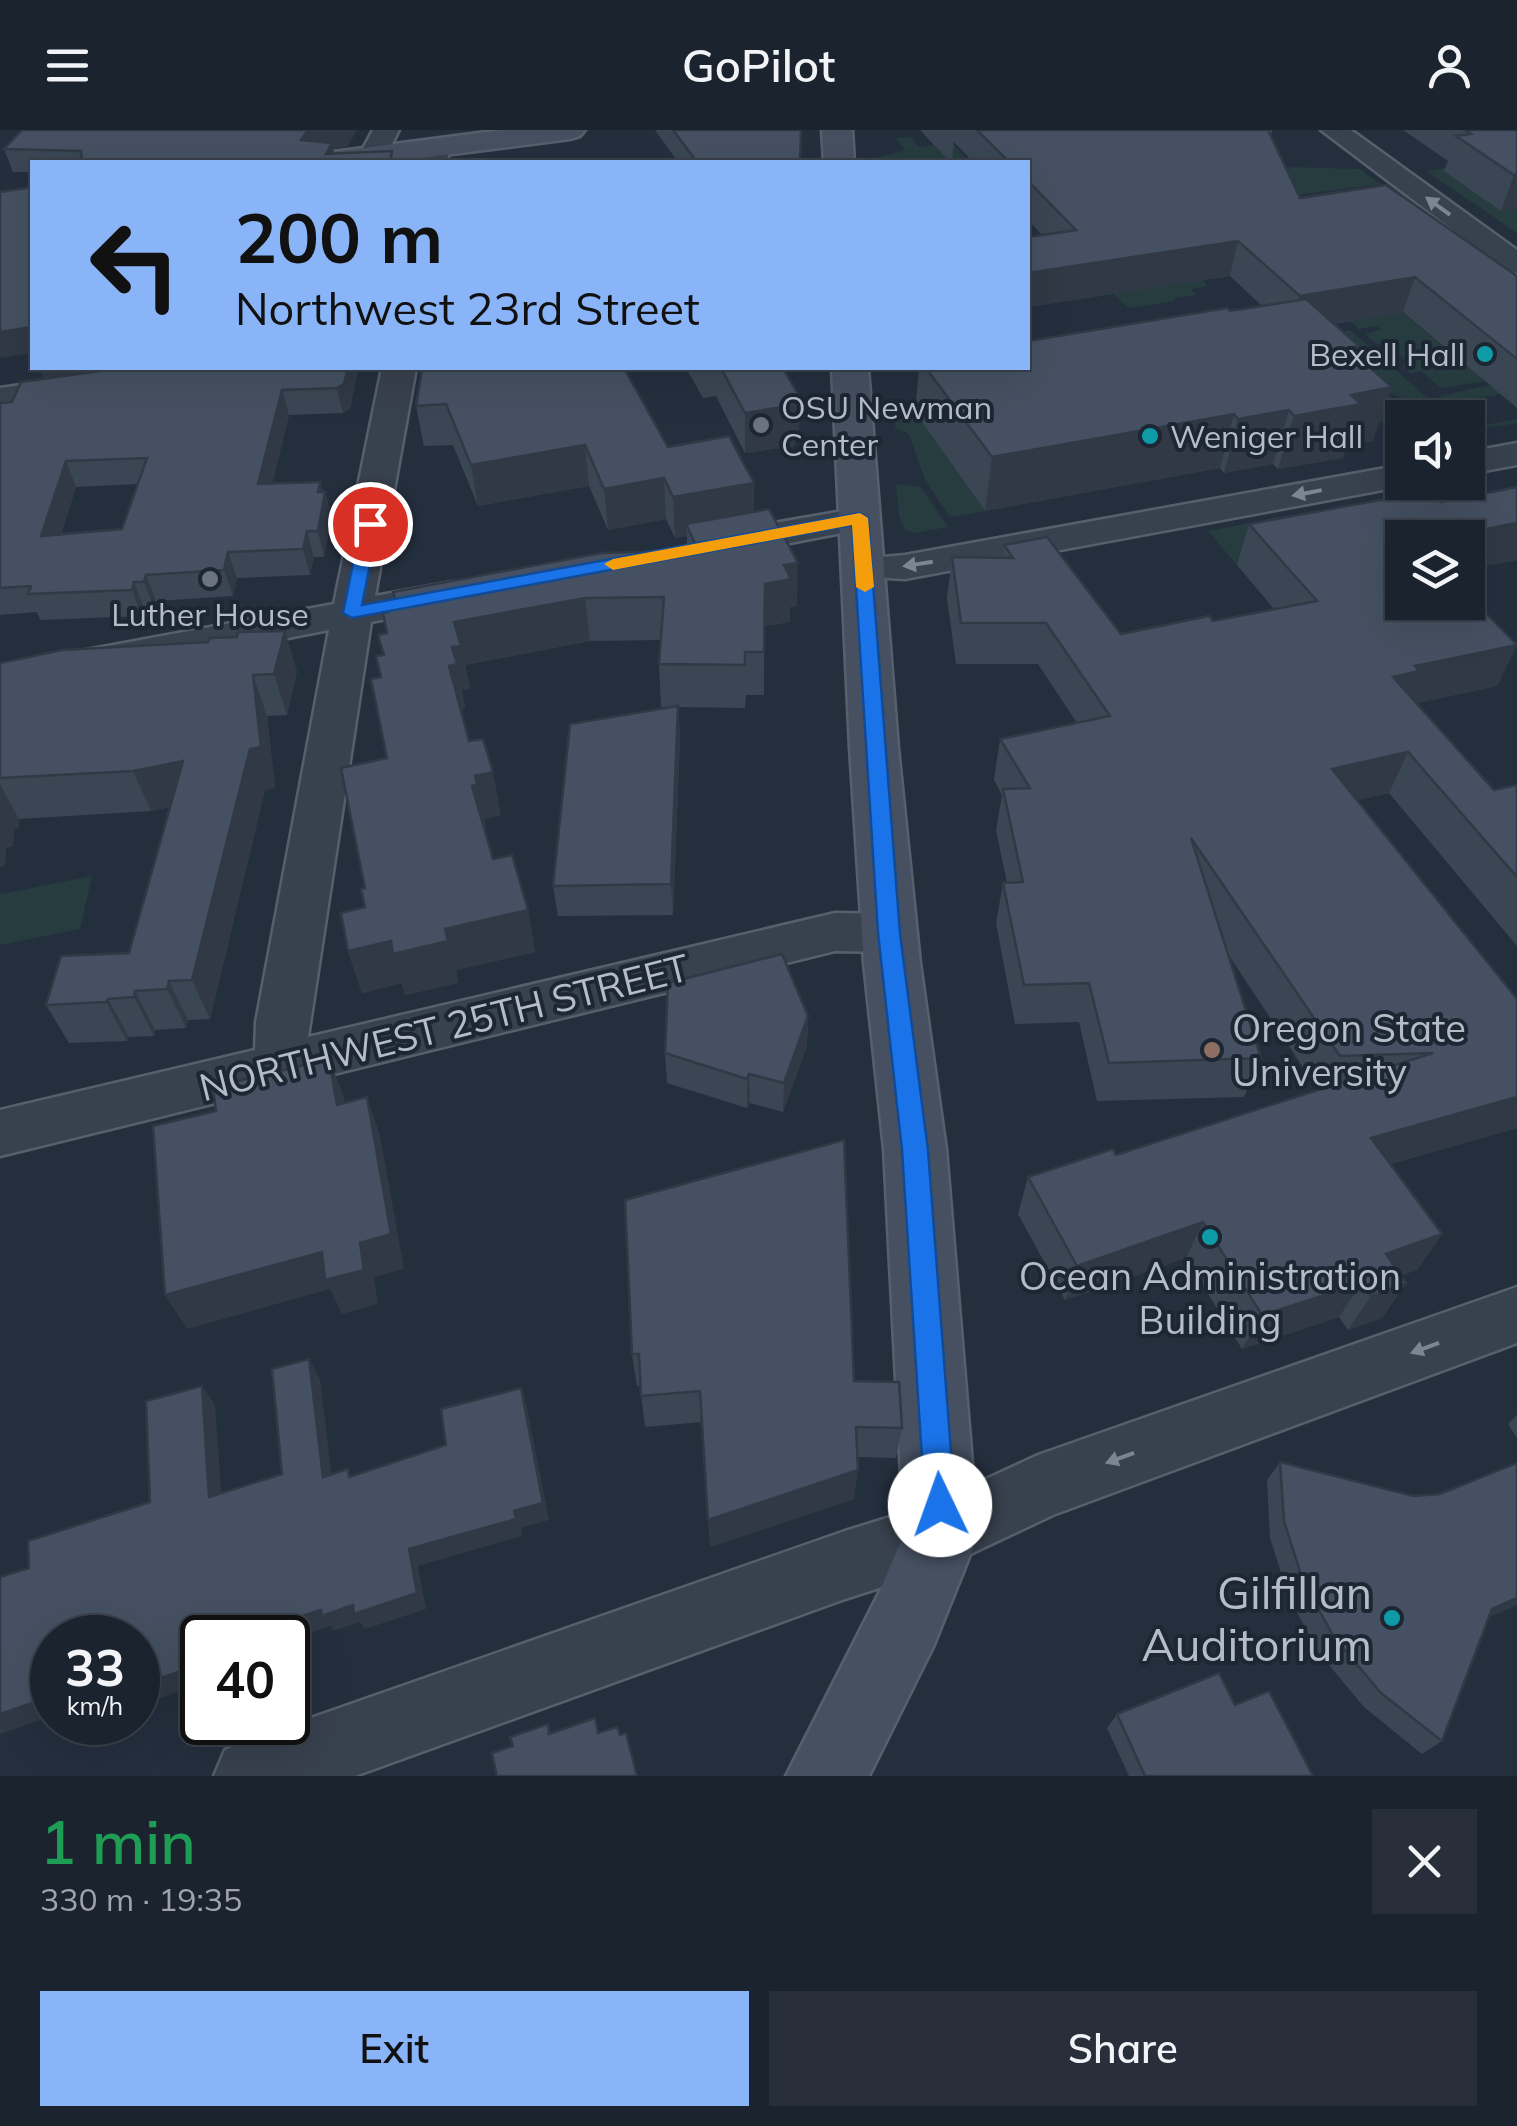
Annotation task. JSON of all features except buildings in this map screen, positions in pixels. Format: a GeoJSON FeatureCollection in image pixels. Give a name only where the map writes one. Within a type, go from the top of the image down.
{"type":"FeatureCollection","features":[{"type":"Feature","properties":{"kind":"street"},"geometry":{"type":"LineString","coordinates":[[331,160],[380,143],[434,155],[570,130]]}},
{"type":"Feature","properties":{"kind":"street"},"geometry":{"type":"LineString","coordinates":[[837,130],[839,160]]}},
{"type":"Feature","properties":{"kind":"street"},"geometry":{"type":"LineString","coordinates":[[1334,130],[1504,244],[1517,264]]}},
{"type":"Feature","properties":{"kind":"street"},"geometry":{"type":"LineString","coordinates":[[0,398],[188,370]]}},
{"type":"Feature","properties":{"kind":"street"},"geometry":{"type":"LineString","coordinates":[[281,1066],[282,1022],[352,613],[399,370]]}},
{"type":"Feature","properties":{"kind":"street"},"geometry":{"type":"LineString","coordinates":[[826,1776],[906,1620],[941,1535],[915,1150],[889,933],[850,370]]}},
{"type":"Feature","properties":{"kind":"street"},"geometry":{"type":"LineString","coordinates":[[1485,460],[1517,454]]}},
{"type":"Feature","properties":{"kind":"street"},"geometry":{"type":"LineString","coordinates":[[688,550],[862,543],[905,567],[1385,479]]}},
{"type":"Feature","properties":{"kind":"street"},"geometry":{"type":"LineString","coordinates":[[0,680],[498,586]]}},
{"type":"Feature","properties":{"kind":"street","name":"NORTHWEST 25TH STREET"},"geometry":{"type":"LineString","coordinates":[[0,1133],[835,932],[889,933]]}},
{"type":"Feature","properties":{"kind":"street"},"geometry":{"type":"LineString","coordinates":[[252,1776],[845,1565],[941,1535],[1038,1488],[1517,1315]]}},
{"type":"Feature","properties":{"kind":"green space"},"geometry":{"type":"Polygon","coordinates":[[[942,133],[968,160],[880,160],[879,157],[905,150],[896,138],[910,137],[919,147],[942,144],[942,133]]]}},
{"type":"Feature","properties":{"kind":"green space"},"geometry":{"type":"Polygon","coordinates":[[[1468,165],[1501,211],[1517,208],[1517,233],[1426,171],[1468,165]]]}},
{"type":"Feature","properties":{"kind":"green space"},"geometry":{"type":"Polygon","coordinates":[[[1290,167],[1360,169],[1380,184],[1246,202],[1283,177],[1290,167]]]}},
{"type":"Feature","properties":{"kind":"green space"},"geometry":{"type":"Polygon","coordinates":[[[1203,280],[1208,286],[1191,289],[1196,295],[1174,298],[1176,301],[1129,308],[1113,294],[1203,280]]]}},
{"type":"Feature","properties":{"kind":"green space"},"geometry":{"type":"Polygon","coordinates":[[[1320,295],[1402,312],[1485,381],[1441,388],[1421,371],[1410,373],[1402,366],[1409,363],[1385,343],[1377,344],[1365,334],[1381,330],[1377,326],[1359,329],[1320,295]]]}},
{"type":"Feature","properties":{"kind":"green space"},"geometry":{"type":"Polygon","coordinates":[[[1350,330],[1430,400],[1410,400],[1381,389],[1292,340],[1350,330]]]}},
{"type":"Feature","properties":{"kind":"green space"},"geometry":{"type":"Polygon","coordinates":[[[1331,376],[1399,400],[1385,400],[1385,425],[1331,376]]]}},
{"type":"Feature","properties":{"kind":"green space"},"geometry":{"type":"Polygon","coordinates":[[[1490,385],[1501,394],[1469,400],[1443,400],[1439,396],[1490,385]]]}},
{"type":"Feature","properties":{"kind":"green space"},"geometry":{"type":"Polygon","coordinates":[[[919,401],[916,413],[985,511],[950,517],[925,480],[909,434],[895,428],[896,407],[919,401]]]}},
{"type":"Feature","properties":{"kind":"green space"},"geometry":{"type":"Polygon","coordinates":[[[1517,419],[1517,423],[1485,428],[1485,425],[1517,419]]]}},
{"type":"Feature","properties":{"kind":"green space"},"geometry":{"type":"Polygon","coordinates":[[[896,484],[921,487],[948,527],[916,533],[905,530],[899,515],[896,484]]]}},
{"type":"Feature","properties":{"kind":"green space"},"geometry":{"type":"Polygon","coordinates":[[[1279,517],[1310,551],[1237,565],[1208,531],[1279,517]]]}},
{"type":"Feature","properties":{"kind":"green space"},"geometry":{"type":"Polygon","coordinates":[[[92,876],[80,929],[0,945],[0,894],[92,876]]]}},
{"type":"Feature","properties":{"kind":"slow traffic"},"geometry":{"type":"LineString","coordinates":[[613,564],[860,518],[865,587]]}},
{"type":"Feature","properties":{"kind":"place","name":"Bexell Hall"},"geometry":{"type":"Point","coordinates":[1485,354]}},
{"type":"Feature","properties":{"kind":"place","name":"OSU Newman Center"},"geometry":{"type":"Point","coordinates":[761,425]}},
{"type":"Feature","properties":{"kind":"place","name":"Weniger Hall"},"geometry":{"type":"Point","coordinates":[1150,436]}},
{"type":"Feature","properties":{"kind":"place","name":"Luther House"},"geometry":{"type":"Point","coordinates":[210,579]}},
{"type":"Feature","properties":{"kind":"place","name":"Oregon State University"},"geometry":{"type":"Point","coordinates":[1212,1050]}},
{"type":"Feature","properties":{"kind":"place","name":"Ocean Administration Building"},"geometry":{"type":"Point","coordinates":[1210,1237]}},
{"type":"Feature","properties":{"kind":"place","name":"Gilfillan Auditorium"},"geometry":{"type":"Point","coordinates":[1392,1618]}},
{"type":"Feature","properties":{"kind":"route"},"geometry":{"type":"LineString","coordinates":[[370,524],[352,613],[860,518],[874,748],[889,933],[915,1150],[940,1505]]}}]}
